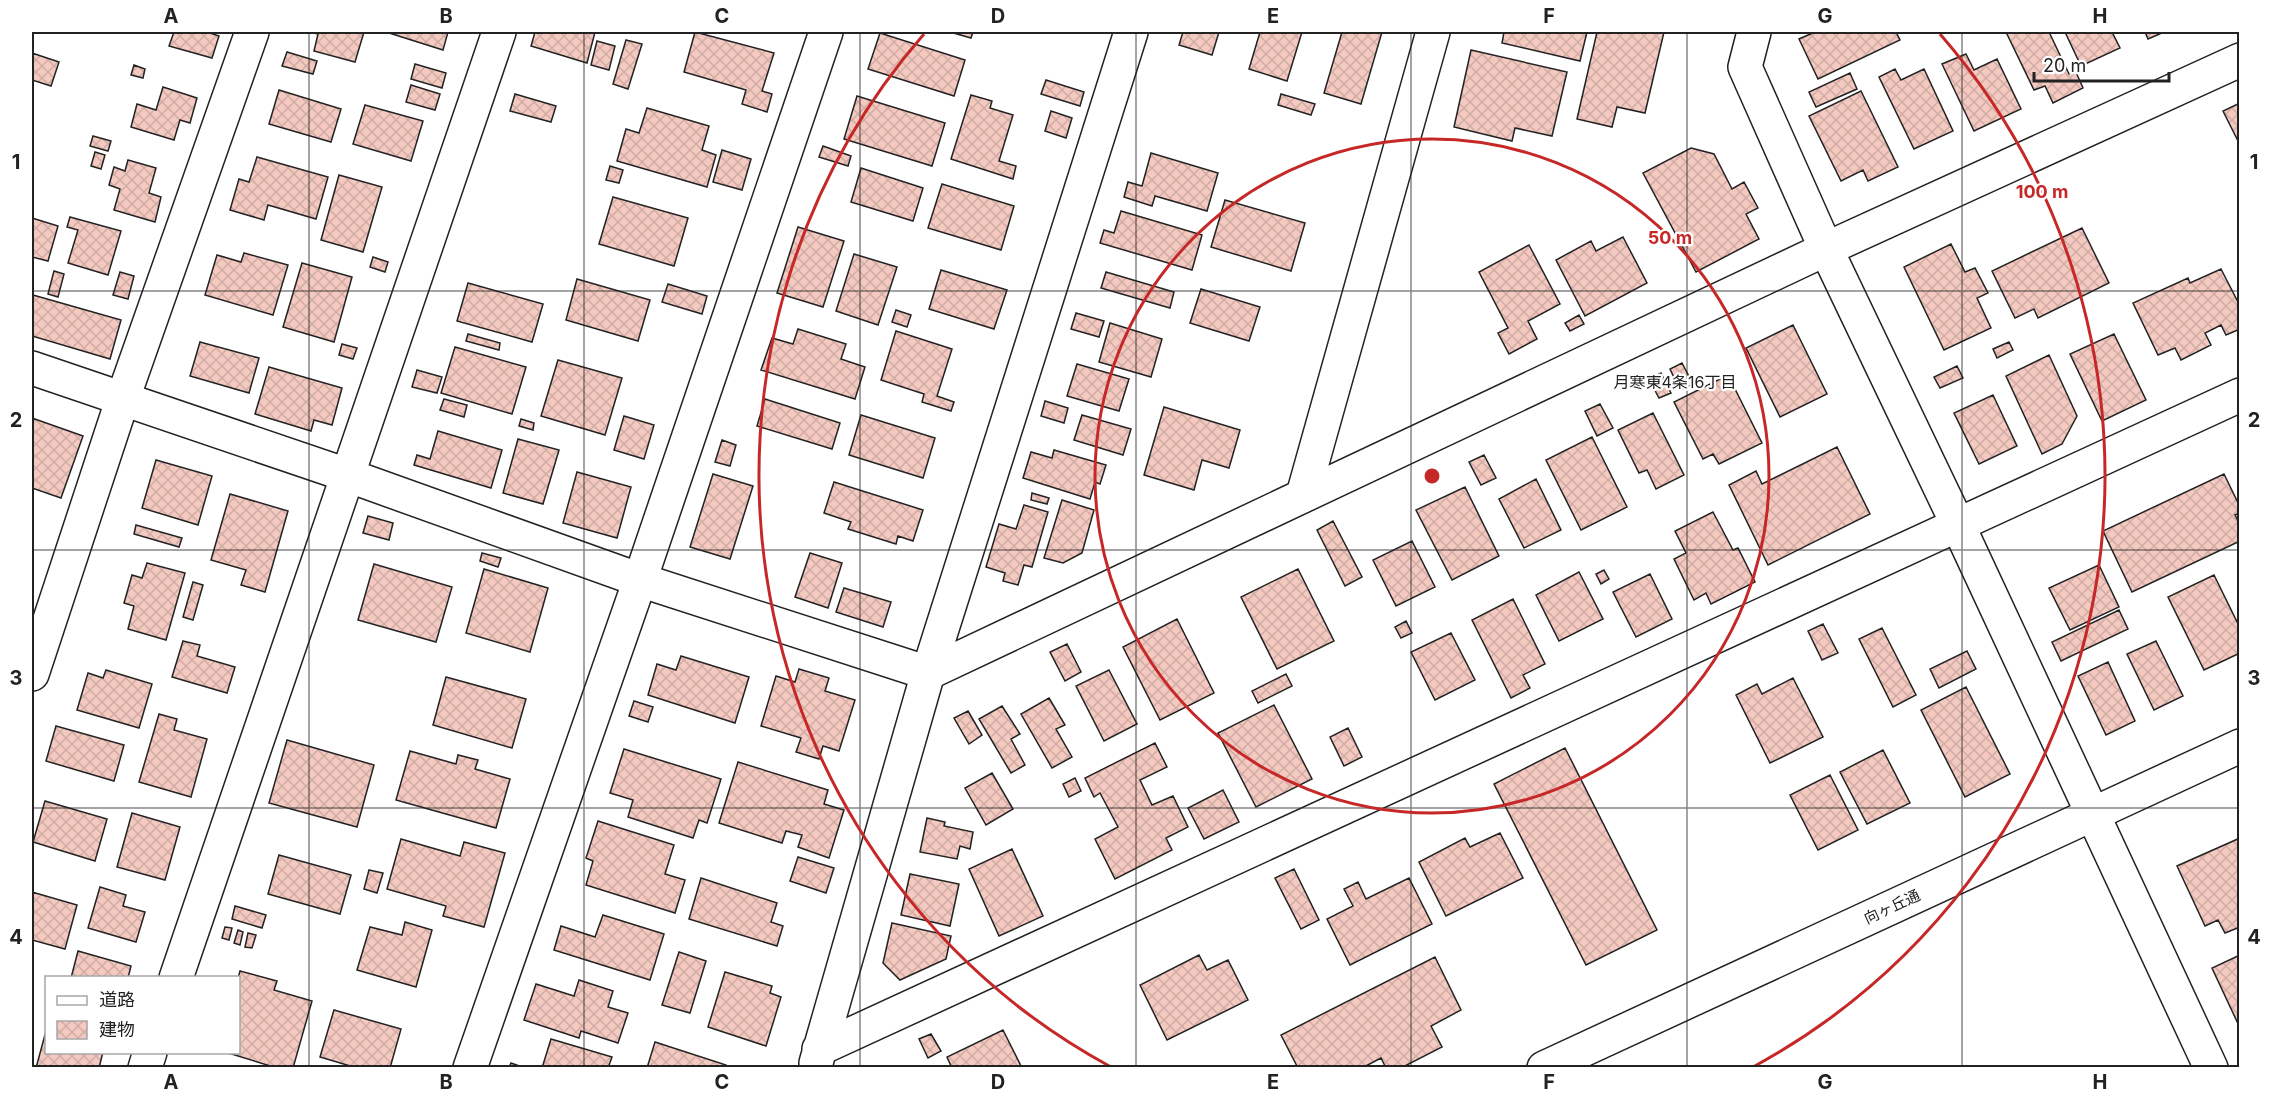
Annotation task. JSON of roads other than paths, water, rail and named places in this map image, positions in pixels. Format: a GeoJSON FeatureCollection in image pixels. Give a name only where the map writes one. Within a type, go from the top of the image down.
{"type":"FeatureCollection","features":[{"type":"Feature","properties":{"kind":"street"},"geometry":{"type":"LineString","coordinates":[[32,674],[123,398],[252,32]]}},
{"type":"Feature","properties":{"kind":"street"},"geometry":{"type":"LineString","coordinates":[[177,976],[499,32]]}},
{"type":"Feature","properties":{"kind":"street"},"geometry":{"type":"LineString","coordinates":[[470,1068],[640,580],[826,32]]}},
{"type":"Feature","properties":{"kind":"street"},"geometry":{"type":"LineString","coordinates":[[817,1058],[928,673],[1131,32]]}},
{"type":"Feature","properties":{"kind":"street"},"geometry":{"type":"LineString","coordinates":[[1303,495],[1433,32]]}},
{"type":"Feature","properties":{"kind":"street"},"geometry":{"type":"LineString","coordinates":[[1754,32],[1745,67],[1826,249],[2094,813],[2211,1068]]}},
{"type":"Feature","properties":{"kind":"street"},"geometry":{"type":"LineString","coordinates":[[32,368],[347,475],[640,580],[928,673],[1826,249],[2240,60]]}},
{"type":"Feature","properties":{"kind":"street"},"geometry":{"type":"LineString","coordinates":[[817,1058],[2240,395]]}},
{"type":"Feature","properties":{"kind":"street","name":"向ヶ丘通"},"geometry":{"type":"LineString","coordinates":[[1544,1068],[2240,746]]}},
{"type":"Feature","properties":{"kind":"district","name":"月寒東4条16丁目"},"geometry":{"type":"Point","coordinates":[1675,382]}}]}
